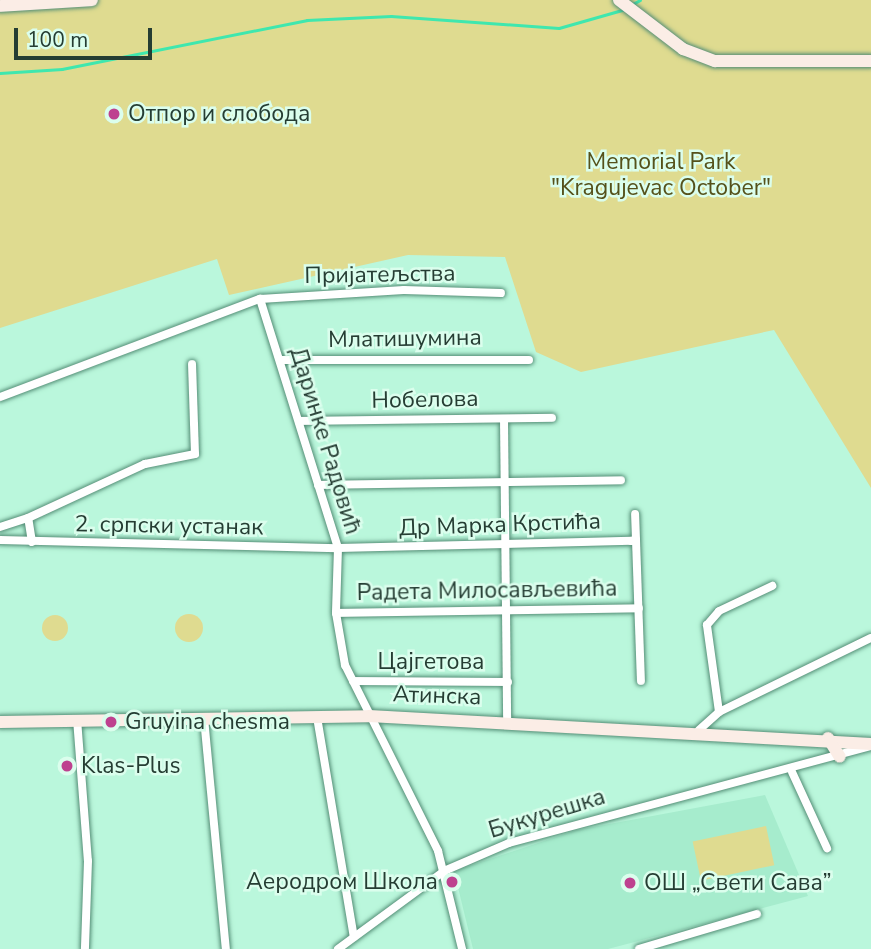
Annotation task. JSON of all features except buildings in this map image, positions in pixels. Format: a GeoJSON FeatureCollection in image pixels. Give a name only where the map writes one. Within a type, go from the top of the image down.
{"type":"FeatureCollection","features":[{"type":"Feature","properties":{"kind":"street"},"geometry":{"type":"LineString","coordinates":[[0,6],[92,0]]}},
{"type":"Feature","properties":{"kind":"street"},"geometry":{"type":"LineString","coordinates":[[619,0],[683,49],[715,61],[871,61]]}},
{"type":"Feature","properties":{"kind":"street","name":"Пријатељства"},"geometry":{"type":"LineString","coordinates":[[0,397],[260,299],[404,290],[501,293]]}},
{"type":"Feature","properties":{"kind":"street","name":"Даринке Радовић"},"geometry":{"type":"LineString","coordinates":[[260,299],[282,360],[338,548],[335,613],[353,681],[444,871],[461,949]]}},
{"type":"Feature","properties":{"kind":"street","name":"Млатишумина"},"geometry":{"type":"LineString","coordinates":[[282,360],[529,360]]}},
{"type":"Feature","properties":{"kind":"street"},"geometry":{"type":"LineString","coordinates":[[0,527],[28,518],[145,464],[191,456],[197,445],[192,364]]}},
{"type":"Feature","properties":{"kind":"street","name":"Нобелова"},"geometry":{"type":"LineString","coordinates":[[299,421],[552,418]]}},
{"type":"Feature","properties":{"kind":"street"},"geometry":{"type":"LineString","coordinates":[[504,419],[507,719]]}},
{"type":"Feature","properties":{"kind":"street"},"geometry":{"type":"LineString","coordinates":[[318,485],[621,480]]}},
{"type":"Feature","properties":{"kind":"street","name":"Др Марка Крстића"},"geometry":{"type":"LineString","coordinates":[[338,548],[636,540],[635,514]]}},
{"type":"Feature","properties":{"kind":"street"},"geometry":{"type":"LineString","coordinates":[[28,518],[32,542]]}},
{"type":"Feature","properties":{"kind":"street","name":"2. српски устанак"},"geometry":{"type":"LineString","coordinates":[[0,540],[338,548]]}},
{"type":"Feature","properties":{"kind":"street"},"geometry":{"type":"LineString","coordinates":[[636,540],[641,681]]}},
{"type":"Feature","properties":{"kind":"street"},"geometry":{"type":"LineString","coordinates":[[719,712],[708,622],[772,586]]}},
{"type":"Feature","properties":{"kind":"street","name":"Радета Милосављевића"},"geometry":{"type":"LineString","coordinates":[[335,613],[639,608]]}},
{"type":"Feature","properties":{"kind":"street"},"geometry":{"type":"LineString","coordinates":[[699,730],[719,712],[871,638]]}},
{"type":"Feature","properties":{"kind":"street","name":"Цајгетова"},"geometry":{"type":"LineString","coordinates":[[353,681],[508,682]]}},
{"type":"Feature","properties":{"kind":"street","name":"Атинска"},"geometry":{"type":"LineString","coordinates":[[0,722],[369,716],[507,719],[827,738],[871,745]]}},
{"type":"Feature","properties":{"kind":"street"},"geometry":{"type":"LineString","coordinates":[[317,717],[354,937]]}},
{"type":"Feature","properties":{"kind":"street"},"geometry":{"type":"LineString","coordinates":[[204,718],[226,949]]}},
{"type":"Feature","properties":{"kind":"street"},"geometry":{"type":"LineString","coordinates":[[77,719],[88,861],[85,949]]}},
{"type":"Feature","properties":{"kind":"street"},"geometry":{"type":"LineString","coordinates":[[827,738],[840,757]]}},
{"type":"Feature","properties":{"kind":"street","name":"Букурешка"},"geometry":{"type":"LineString","coordinates":[[338,949],[444,871],[576,821],[792,772],[871,745]]}},
{"type":"Feature","properties":{"kind":"street"},"geometry":{"type":"LineString","coordinates":[[792,772],[827,848]]}},
{"type":"Feature","properties":{"kind":"street"},"geometry":{"type":"LineString","coordinates":[[639,949],[757,914]]}},
{"type":"Feature","properties":{"kind":"shaded area","name":"ОШ „Свети Сава”"},"geometry":{"type":"Polygon","coordinates":[[[765,795],[808,896],[608,949],[473,949],[454,871],[577,830],[765,795]]]}},
{"type":"Feature","properties":{"kind":"green space","name":"Memorial Park \"Kragujevac October\""},"geometry":{"type":"Polygon","coordinates":[[[0,0],[871,0],[871,488],[774,330],[581,372],[536,352],[505,257],[408,255],[229,295],[217,259],[0,328],[0,0]]]}},
{"type":"Feature","properties":{"kind":"green space"},"geometry":{"type":"Polygon","coordinates":[[[189,614],[199,618],[203,628],[199,638],[189,642],[179,638],[175,628],[179,618],[189,614]]]}},
{"type":"Feature","properties":{"kind":"green space"},"geometry":{"type":"Polygon","coordinates":[[[55,615],[64,619],[68,628],[64,637],[55,641],[46,637],[42,628],[46,619],[55,615]]]}},
{"type":"Feature","properties":{"kind":"green space"},"geometry":{"type":"Polygon","coordinates":[[[766,826],[774,865],[701,881],[693,842],[766,826]]]}},
{"type":"Feature","properties":{"kind":"waterway"},"geometry":{"type":"LineString","coordinates":[[631,5],[640,0]]}},
{"type":"Feature","properties":{"kind":"waterway"},"geometry":{"type":"LineString","coordinates":[[0,73],[62,69],[307,20],[391,16],[559,28],[622,10]]}},
{"type":"Feature","properties":{"kind":"place","name":"Отпор и слобода"},"geometry":{"type":"Point","coordinates":[114,114]}},
{"type":"Feature","properties":{"kind":"place","name":"Gruyina chesma"},"geometry":{"type":"Point","coordinates":[111,722]}},
{"type":"Feature","properties":{"kind":"place","name":"Klas-Plus"},"geometry":{"type":"Point","coordinates":[67,766]}},
{"type":"Feature","properties":{"kind":"place","name":"Аеродром Школа"},"geometry":{"type":"Point","coordinates":[452,882]}},
{"type":"Feature","properties":{"kind":"place","name":"ОШ „Свети Сава”"},"geometry":{"type":"Point","coordinates":[630,883]}}]}
